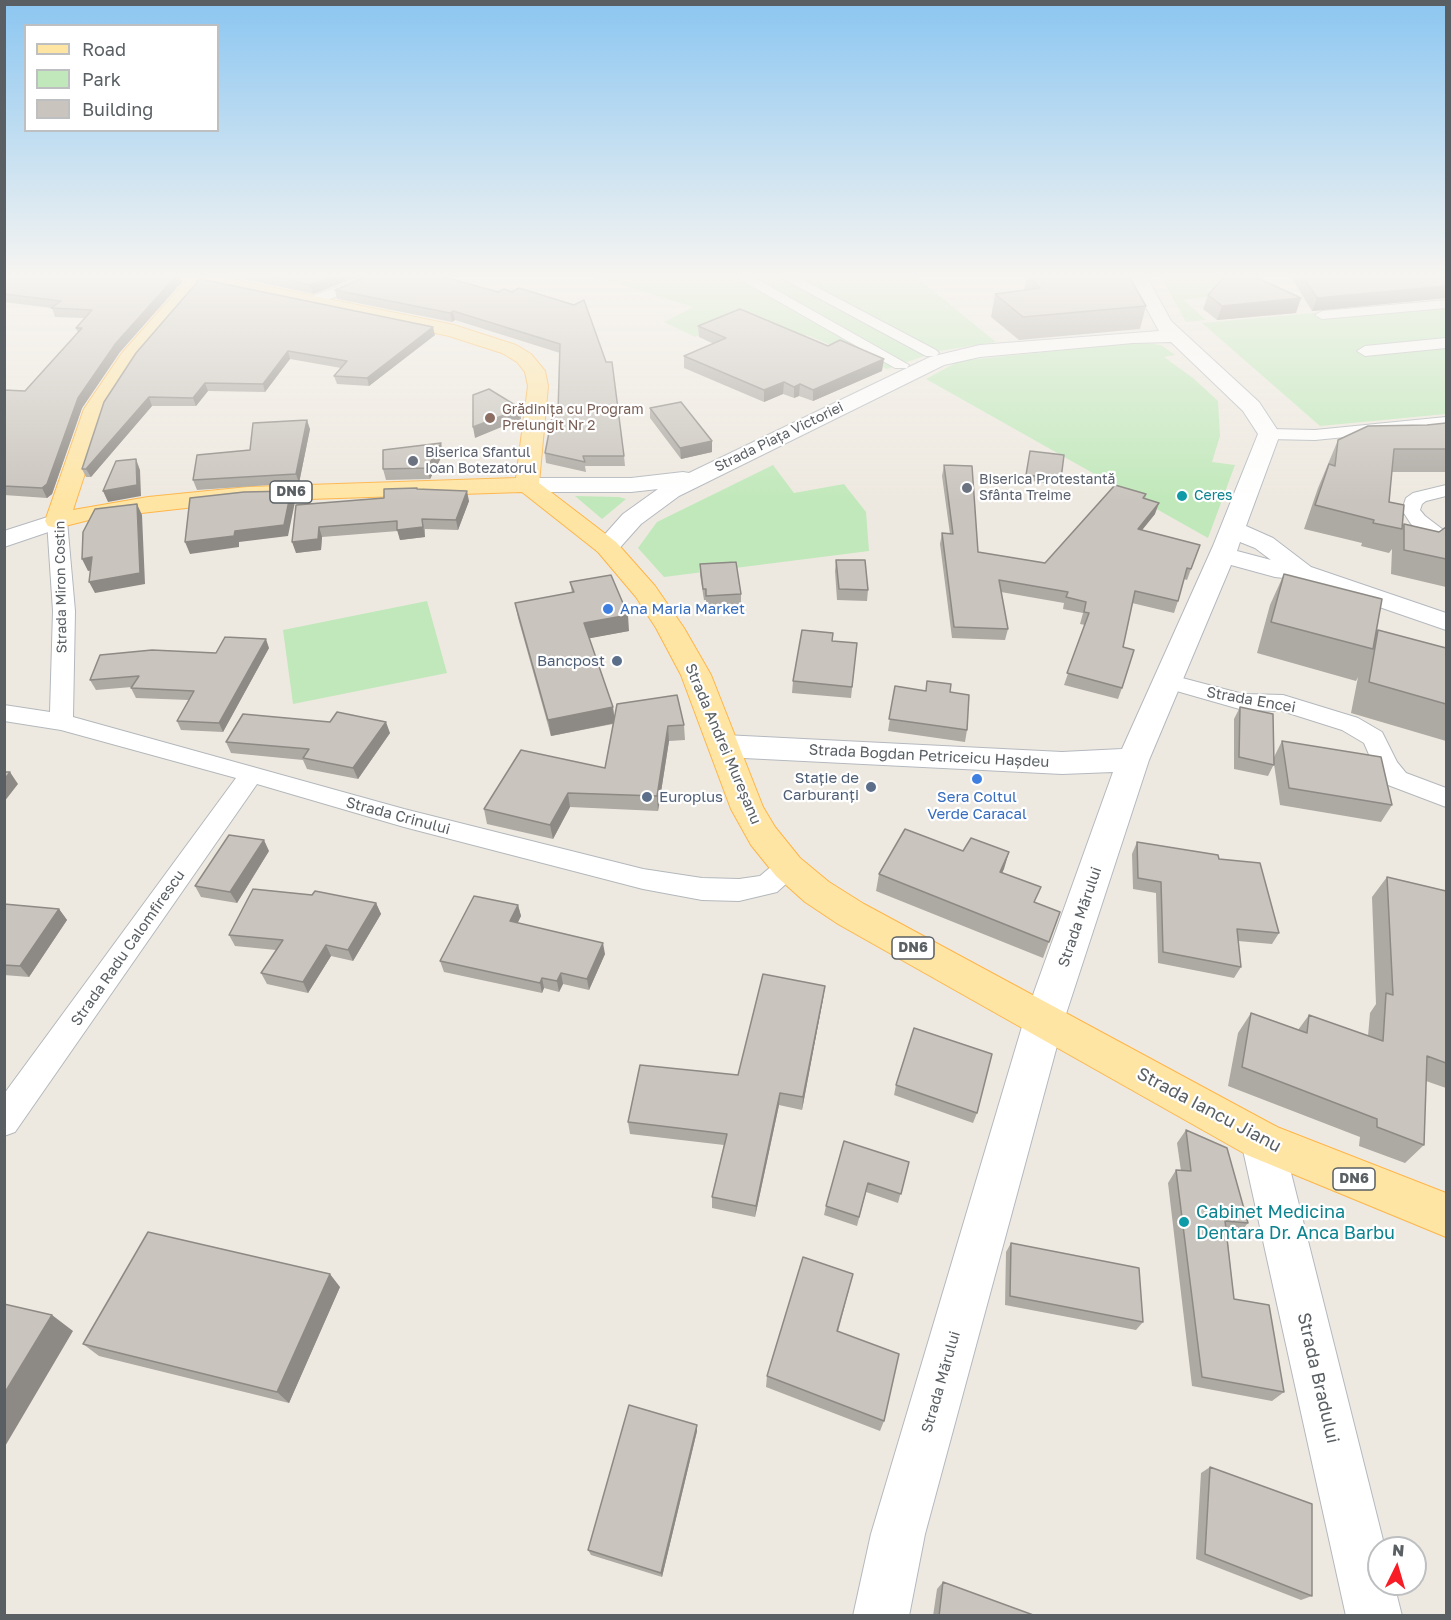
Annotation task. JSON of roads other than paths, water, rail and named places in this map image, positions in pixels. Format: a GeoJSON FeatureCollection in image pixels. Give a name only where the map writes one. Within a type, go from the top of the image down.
{"type":"FeatureCollection","features":[{"type":"Feature","properties":{"kind":"main road","name":"Strada Miron Costin"},"geometry":{"type":"LineString","coordinates":[[57,521],[95,409],[134,351]]}},
{"type":"Feature","properties":{"kind":"main road"},"geometry":{"type":"LineString","coordinates":[[512,351],[525,358],[535,371],[538,386],[527,485]]}},
{"type":"Feature","properties":{"kind":"main road","name":"Strada Piața Victoriei"},"geometry":{"type":"LineString","coordinates":[[607,547],[648,505],[697,476],[946,358],[989,351]]}},
{"type":"Feature","properties":{"kind":"main road"},"geometry":{"type":"LineString","coordinates":[[1191,351],[1251,407],[1269,434]]}},
{"type":"Feature","properties":{"kind":"main road","name":"Strada Mărului"},"geometry":{"type":"LineString","coordinates":[[880,1616],[898,1534],[1044,1020],[1133,760],[1232,529],[1269,434]]}},
{"type":"Feature","properties":{"kind":"main road","name":"Strada Piața Victoriei"},"geometry":{"type":"LineString","coordinates":[[527,485],[631,485],[662,483],[697,476]]}},
{"type":"Feature","properties":{"kind":"main road","name":"DN6"},"geometry":{"type":"LineString","coordinates":[[57,521],[148,504],[248,494],[527,485]]}},
{"type":"Feature","properties":{"kind":"main road","name":"Strada Andrei Mureșanu"},"geometry":{"type":"LineString","coordinates":[[527,485],[607,547],[646,592],[670,628],[696,675],[747,809],[763,836],[788,867],[817,892],[851,914],[1044,1020]]}},
{"type":"Feature","properties":{"kind":"main road"},"geometry":{"type":"LineString","coordinates":[[4,540],[57,521]]}},
{"type":"Feature","properties":{"kind":"main road"},"geometry":{"type":"LineString","coordinates":[[1232,529],[1264,543],[1305,573]]}},
{"type":"Feature","properties":{"kind":"main road"},"geometry":{"type":"LineString","coordinates":[[1221,555],[1275,569],[1305,573],[1446,622]]}},
{"type":"Feature","properties":{"kind":"main road","name":"Strada Bogdan Petriceicu Hașdeu"},"geometry":{"type":"LineString","coordinates":[[724,746],[1068,763],[1133,760]]}},
{"type":"Feature","properties":{"kind":"main road","name":"Strada Iancu Jianu"},"geometry":{"type":"LineString","coordinates":[[1044,1020],[1262,1141],[1446,1215]]}},
{"type":"Feature","properties":{"kind":"main road","name":"Strada Bradului"},"geometry":{"type":"LineString","coordinates":[[1262,1141],[1374,1616]]}},
{"type":"Feature","properties":{"kind":"street"},"geometry":{"type":"LineString","coordinates":[[877,351],[902,364]]}},
{"type":"Feature","properties":{"kind":"street"},"geometry":{"type":"LineString","coordinates":[[926,351],[931,353]]}},
{"type":"Feature","properties":{"kind":"street"},"geometry":{"type":"LineString","coordinates":[[1365,351],[1369,351]]}},
{"type":"Feature","properties":{"kind":"street"},"geometry":{"type":"LineString","coordinates":[[1269,434],[1315,435],[1446,422]]}},
{"type":"Feature","properties":{"kind":"street"},"geometry":{"type":"LineString","coordinates":[[1446,491],[1420,497],[1413,502],[1412,510],[1418,520],[1446,541]]}},
{"type":"Feature","properties":{"kind":"street","name":"Strada Miron Costin"},"geometry":{"type":"LineString","coordinates":[[57,521],[64,611],[62,722]]}},
{"type":"Feature","properties":{"kind":"street","name":"Strada Encei"},"geometry":{"type":"LineString","coordinates":[[1167,681],[1243,702],[1283,703],[1350,724],[1374,738],[1386,766],[1397,779],[1446,798]]}},
{"type":"Feature","properties":{"kind":"street","name":"Strada Crinului"},"geometry":{"type":"LineString","coordinates":[[4,713],[62,722],[404,819],[643,879],[702,889],[739,890],[767,885],[788,867]]}},
{"type":"Feature","properties":{"kind":"street","name":"Strada Radu Calomfirescu"},"geometry":{"type":"LineString","coordinates":[[4,1121],[251,775]]}},
{"type":"Feature","properties":{"kind":"place","name":"Grădinița cu Program Prelungit Nr 2"},"geometry":{"type":"Point","coordinates":[490,418]}},
{"type":"Feature","properties":{"kind":"place","name":"Biserica Sfantul Ioan Botezatorul"},"geometry":{"type":"Point","coordinates":[413,461]}},
{"type":"Feature","properties":{"kind":"place","name":"Biserica Protestantă Sfânta Treime"},"geometry":{"type":"Point","coordinates":[967,488]}},
{"type":"Feature","properties":{"kind":"place","name":"Ceres"},"geometry":{"type":"Point","coordinates":[1182,496]}},
{"type":"Feature","properties":{"kind":"place","name":"Ana Maria Market"},"geometry":{"type":"Point","coordinates":[608,609]}},
{"type":"Feature","properties":{"kind":"place","name":"Bancpost"},"geometry":{"type":"Point","coordinates":[617,661]}},
{"type":"Feature","properties":{"kind":"place","name":"Sera Coltul Verde Caracal"},"geometry":{"type":"Point","coordinates":[977,779]}},
{"type":"Feature","properties":{"kind":"place","name":"Stație de Carburanți"},"geometry":{"type":"Point","coordinates":[871,787]}},
{"type":"Feature","properties":{"kind":"place","name":"Europlus"},"geometry":{"type":"Point","coordinates":[647,797]}},
{"type":"Feature","properties":{"kind":"place","name":"Cabinet Medicina Dentara Dr. Anca Barbu"},"geometry":{"type":"Point","coordinates":[1184,1222]}}]}
